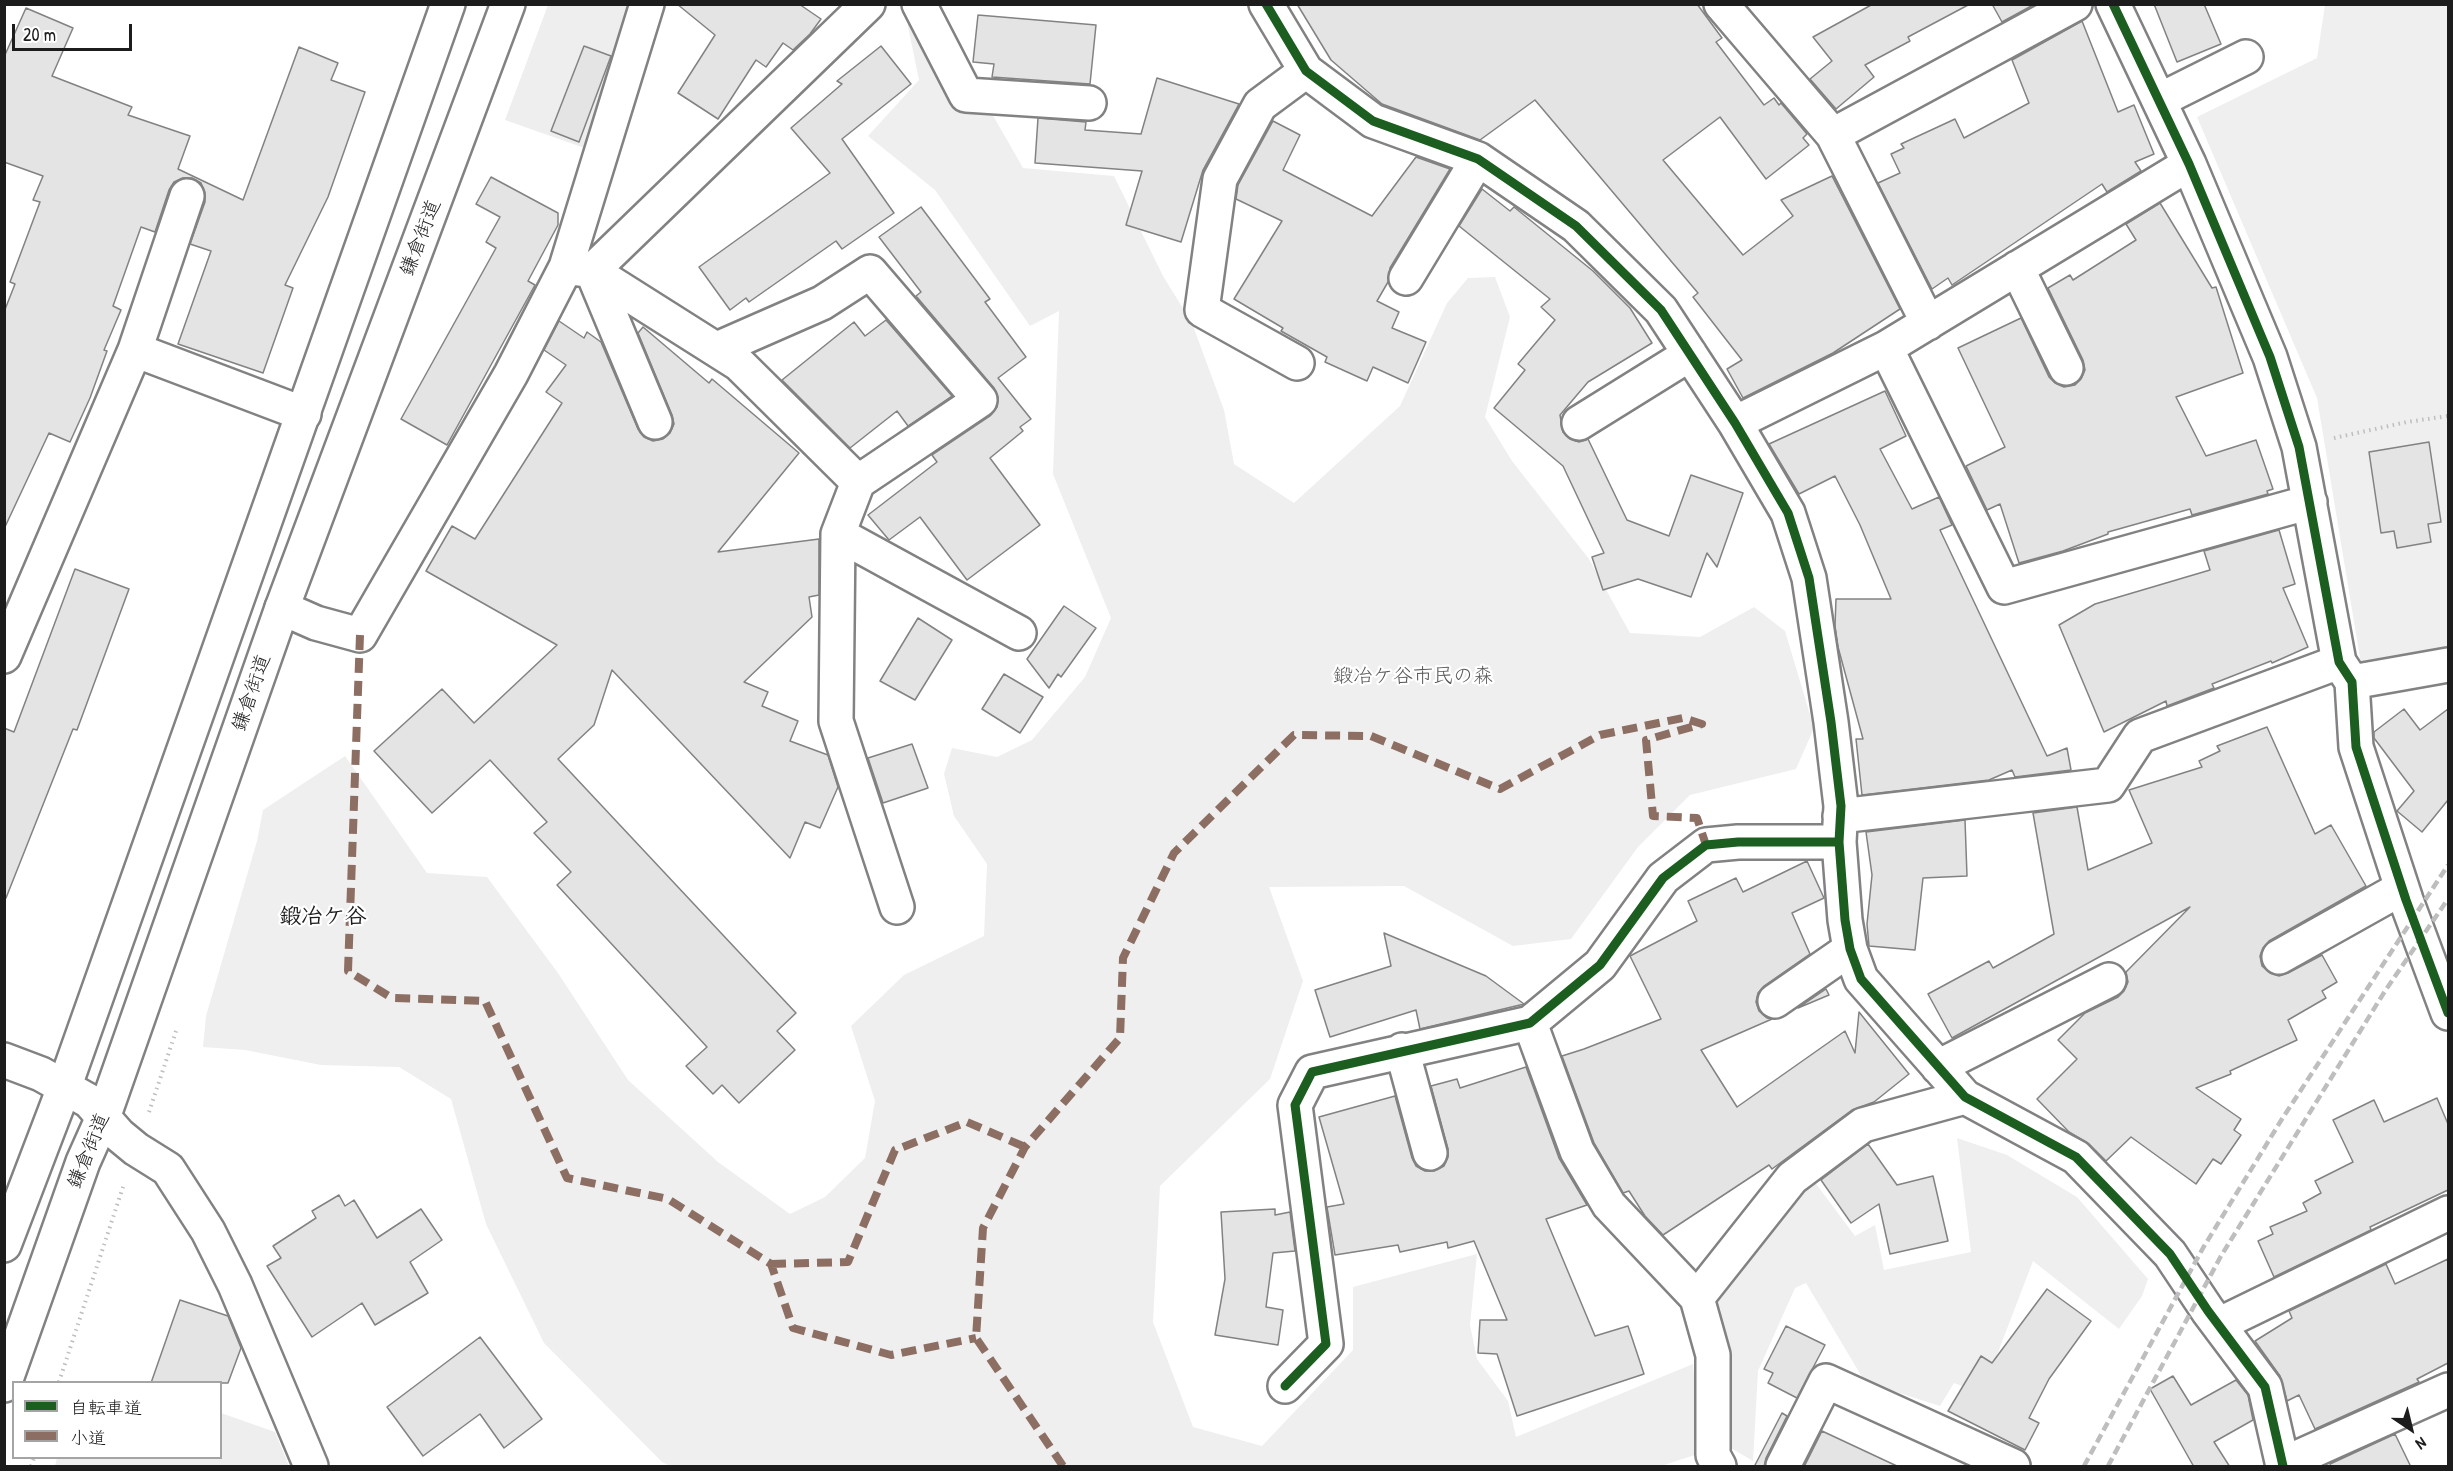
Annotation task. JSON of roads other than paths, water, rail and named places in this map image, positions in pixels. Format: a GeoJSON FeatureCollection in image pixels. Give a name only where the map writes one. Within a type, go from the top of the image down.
{"type":"FeatureCollection","features":[{"type":"Feature","properties":{"kind":"street"},"geometry":{"type":"LineString","coordinates":[[4,1245],[64,1088],[448,4]]}},
{"type":"Feature","properties":{"kind":"street","name":"鎌倉街道"},"geometry":{"type":"LineString","coordinates":[[4,1385],[83,1162],[104,1115],[282,608],[508,4]]}},
{"type":"Feature","properties":{"kind":"street"},"geometry":{"type":"LineString","coordinates":[[647,4],[579,269],[655,422]]}},
{"type":"Feature","properties":{"kind":"street"},"geometry":{"type":"LineString","coordinates":[[919,4],[966,95],[1089,103]]}},
{"type":"Feature","properties":{"kind":"street"},"geometry":{"type":"LineString","coordinates":[[1266,4],[1306,71],[1373,121],[1478,159],[1576,226],[1661,310],[1735,423],[1788,513],[1809,578],[1832,722],[1850,949],[1861,979],[1965,1096],[2076,1157],[2170,1254],[2208,1311],[2220,1324],[2265,1387],[2283,1465],[2448,1390]]}},
{"type":"Feature","properties":{"kind":"street"},"geometry":{"type":"LineString","coordinates":[[1721,4],[1833,135],[1928,323]]}},
{"type":"Feature","properties":{"kind":"street"},"geometry":{"type":"LineString","coordinates":[[1833,135],[2075,4]]}},
{"type":"Feature","properties":{"kind":"street"},"geometry":{"type":"LineString","coordinates":[[2113,4],[2189,164],[2270,357],[2299,447],[2346,672],[2356,747],[2402,888],[2447,1005]]}},
{"type":"Feature","properties":{"kind":"street"},"geometry":{"type":"LineString","coordinates":[[282,608],[316,623],[360,635],[511,374],[579,269],[856,8]]}},
{"type":"Feature","properties":{"kind":"street"},"geometry":{"type":"LineString","coordinates":[[2160,100],[2246,57]]}},
{"type":"Feature","properties":{"kind":"street"},"geometry":{"type":"LineString","coordinates":[[1297,363],[1202,310],[1220,179],[1260,105],[1306,71]]}},
{"type":"Feature","properties":{"kind":"street"},"geometry":{"type":"LineString","coordinates":[[1407,278],[1478,159]]}},
{"type":"Feature","properties":{"kind":"street"},"geometry":{"type":"LineString","coordinates":[[1735,423],[1886,348],[2189,164]]}},
{"type":"Feature","properties":{"kind":"street"},"geometry":{"type":"LineString","coordinates":[[4,656],[135,350],[187,196]]}},
{"type":"Feature","properties":{"kind":"street"},"geometry":{"type":"LineString","coordinates":[[2017,268],[2066,368]]}},
{"type":"Feature","properties":{"kind":"street"},"geometry":{"type":"LineString","coordinates":[[579,269],[739,364],[858,482]]}},
{"type":"Feature","properties":{"kind":"street"},"geometry":{"type":"LineString","coordinates":[[717,349],[822,303],[870,272],[980,400],[858,482],[838,534],[836,721],[897,907]]}},
{"type":"Feature","properties":{"kind":"street"},"geometry":{"type":"LineString","coordinates":[[1886,348],[2004,586],[2310,502]]}},
{"type":"Feature","properties":{"kind":"street"},"geometry":{"type":"LineString","coordinates":[[135,350],[304,414]]}},
{"type":"Feature","properties":{"kind":"street"},"geometry":{"type":"LineString","coordinates":[[1579,423],[1690,354]]}},
{"type":"Feature","properties":{"kind":"street"},"geometry":{"type":"LineString","coordinates":[[838,534],[1019,633]]}},
{"type":"Feature","properties":{"kind":"street"},"geometry":{"type":"LineString","coordinates":[[1285,1386],[1326,1344],[1295,1105],[1312,1072],[1530,1023],[1600,965],[1663,878],[1706,845],[1840,829],[2109,785],[2140,736],[2346,672],[2448,665]]}},
{"type":"Feature","properties":{"kind":"street"},"geometry":{"type":"LineString","coordinates":[[2278,957],[2402,888]]}},
{"type":"Feature","properties":{"kind":"street"},"geometry":{"type":"LineString","coordinates":[[1775,1001],[1850,949]]}},
{"type":"Feature","properties":{"kind":"street"},"geometry":{"type":"LineString","coordinates":[[1938,1067],[2109,980]]}},
{"type":"Feature","properties":{"kind":"street"},"geometry":{"type":"LineString","coordinates":[[1530,1023],[1577,1151],[1609,1205],[1697,1298],[1713,1355],[1713,1455],[1719,1467]]}},
{"type":"Feature","properties":{"kind":"street"},"geometry":{"type":"LineString","coordinates":[[1402,1050],[1430,1154]]}},
{"type":"Feature","properties":{"kind":"street"},"geometry":{"type":"LineString","coordinates":[[4,1060],[41,1074],[89,1101],[104,1115],[119,1135],[136,1149],[168,1169],[208,1231],[235,1285],[311,1467]]}},
{"type":"Feature","properties":{"kind":"street"},"geometry":{"type":"LineString","coordinates":[[1697,1298],[1792,1178],[1863,1125],[1965,1096]]}},
{"type":"Feature","properties":{"kind":"street"},"geometry":{"type":"LineString","coordinates":[[2220,1324],[2448,1213]]}},
{"type":"Feature","properties":{"kind":"street"},"geometry":{"type":"LineString","coordinates":[[1783,1467],[1826,1381],[2013,1467]]}},
{"type":"Feature","properties":{"kind":"railway"},"geometry":{"type":"LineString","coordinates":[[2084,1466],[2203,1248],[2282,1119],[2448,865]]}},
{"type":"Feature","properties":{"kind":"railway"},"geometry":{"type":"LineString","coordinates":[[2108,1466],[2221,1256],[2385,991],[2448,899]]}},
{"type":"Feature","properties":{"kind":"district","name":"鍛冶ケ谷"},"geometry":{"type":"Point","coordinates":[323,917]}},
{"type":"Feature","properties":{"kind":"park label","name":"鍛冶ケ谷市民の森"},"geometry":{"type":"Point","coordinates":[1413,677]}}]}
